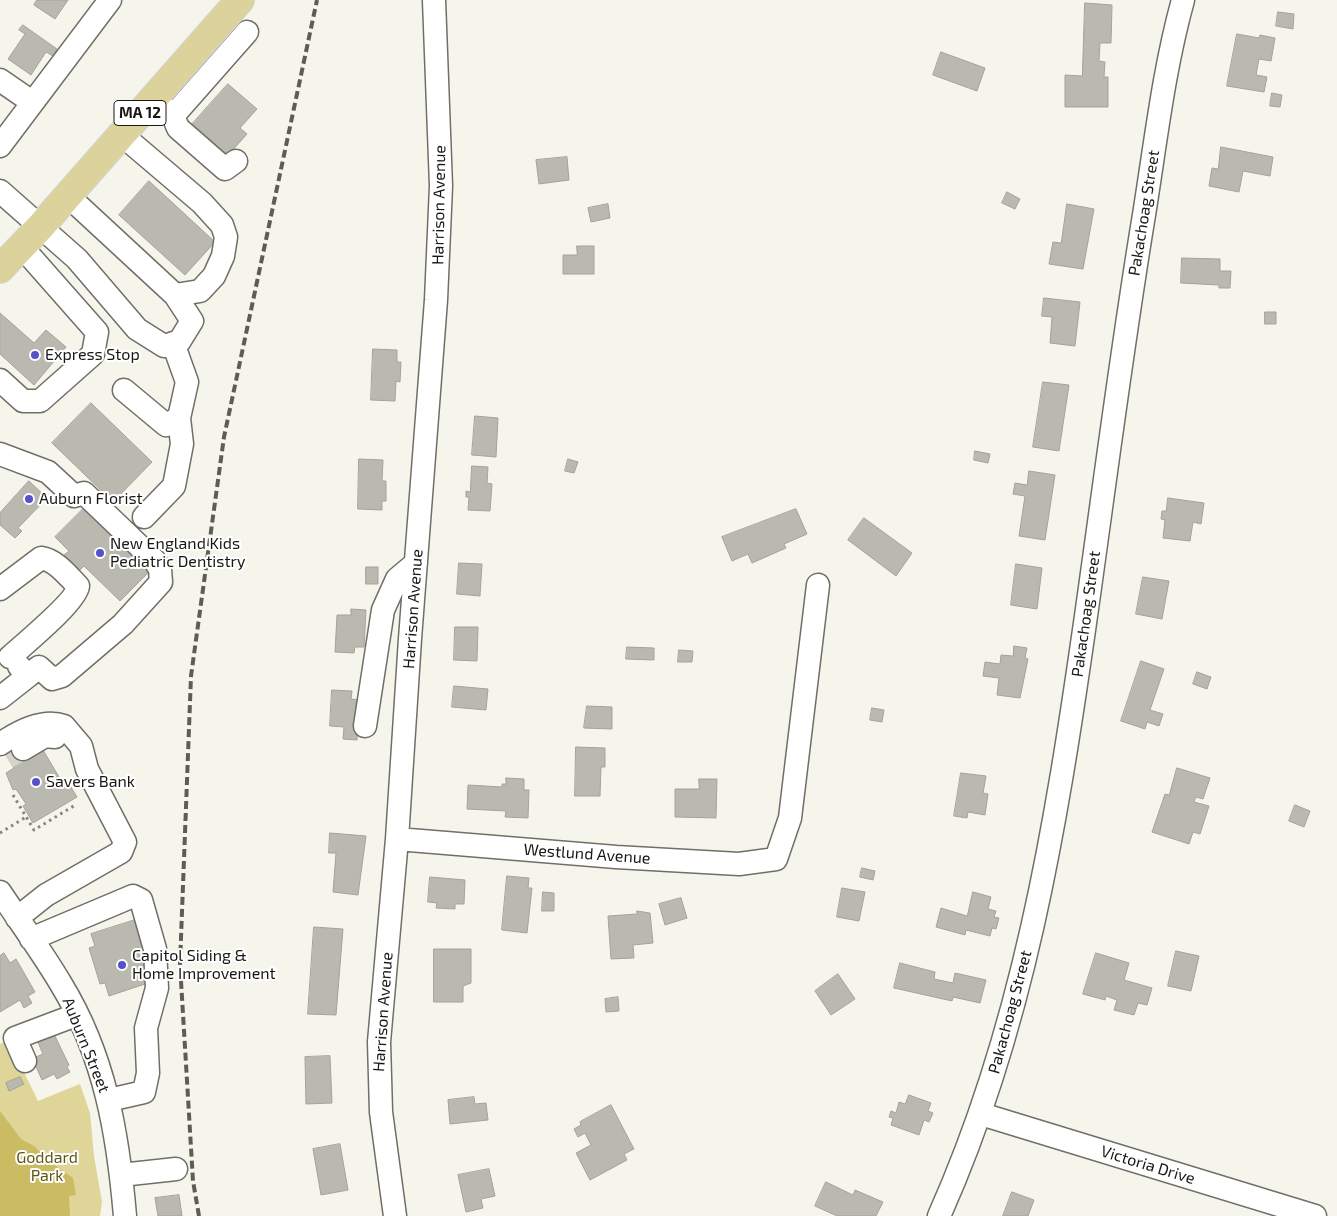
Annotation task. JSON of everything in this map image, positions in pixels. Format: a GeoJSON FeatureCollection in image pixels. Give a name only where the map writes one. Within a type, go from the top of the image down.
{"type":"FeatureCollection","features":[{"type":"Feature","properties":{"kind":"main road","name":"MA 12"},"geometry":{"type":"LineString","coordinates":[[0,270],[122,135],[163,107],[240,0]]}},
{"type":"Feature","properties":{"kind":"street"},"geometry":{"type":"LineString","coordinates":[[0,146],[110,0]]}},
{"type":"Feature","properties":{"kind":"street","name":"Harrison Avenue"},"geometry":{"type":"LineString","coordinates":[[395,1216],[380,1112],[378,1058],[398,839],[416,563],[434,340],[440,224],[440,148],[434,0]]}},
{"type":"Feature","properties":{"kind":"street","name":"Pakachoag Street"},"geometry":{"type":"LineString","coordinates":[[939,1216],[981,1114],[1011,1017],[1051,836],[1071,723],[1131,296],[1164,92],[1182,0]]}},
{"type":"Feature","properties":{"kind":"street"},"geometry":{"type":"LineString","coordinates":[[236,162],[225,169],[214,162],[178,128],[163,107],[247,32]]}},
{"type":"Feature","properties":{"kind":"street"},"geometry":{"type":"LineString","coordinates":[[0,80],[32,102]]}},
{"type":"Feature","properties":{"kind":"street"},"geometry":{"type":"LineString","coordinates":[[122,135],[202,202],[222,225],[226,237],[223,256],[214,276],[200,291],[176,295]]}},
{"type":"Feature","properties":{"kind":"street"},"geometry":{"type":"LineString","coordinates":[[0,191],[77,258],[137,329],[164,346],[179,342],[192,321],[176,295],[68,196]]}},
{"type":"Feature","properties":{"kind":"street"},"geometry":{"type":"LineString","coordinates":[[0,380],[22,401],[40,401],[93,354],[97,332],[22,247]]}},
{"type":"Feature","properties":{"kind":"street"},"geometry":{"type":"LineString","coordinates":[[144,517],[174,486],[182,444],[179,418],[187,382],[173,343]]}},
{"type":"Feature","properties":{"kind":"street"},"geometry":{"type":"LineString","coordinates":[[124,390],[166,424],[179,418]]}},
{"type":"Feature","properties":{"kind":"street"},"geometry":{"type":"LineString","coordinates":[[0,454],[48,472],[74,496],[84,493],[155,561],[160,569],[161,582],[123,624],[62,676],[52,679],[39,667],[0,698]]}},
{"type":"Feature","properties":{"kind":"street"},"geometry":{"type":"LineString","coordinates":[[0,460],[0,467]]}},
{"type":"Feature","properties":{"kind":"street"},"geometry":{"type":"LineString","coordinates":[[0,589],[41,558],[47,559],[78,586],[78,591],[58,613],[5,651],[28,676]]}},
{"type":"Feature","properties":{"kind":"street"},"geometry":{"type":"LineString","coordinates":[[365,726],[383,610],[397,579],[416,563]]}},
{"type":"Feature","properties":{"kind":"street","name":"Westlund Avenue"},"geometry":{"type":"LineString","coordinates":[[398,839],[616,857],[740,864],[776,858],[790,818],[818,585]]}},
{"type":"Feature","properties":{"kind":"street"},"geometry":{"type":"LineString","coordinates":[[8,753],[39,725],[59,724],[70,730],[81,746],[87,769],[124,838],[124,849],[46,895],[17,918]]}},
{"type":"Feature","properties":{"kind":"street","name":"Auburn Street"},"geometry":{"type":"LineString","coordinates":[[0,892],[62,985],[93,1052],[109,1100],[121,1175],[125,1216]]}},
{"type":"Feature","properties":{"kind":"street"},"geometry":{"type":"LineString","coordinates":[[31,939],[133,896],[141,900],[155,949],[157,988],[146,1028],[148,1073],[144,1092],[109,1100]]}},
{"type":"Feature","properties":{"kind":"street"},"geometry":{"type":"LineString","coordinates":[[25,1061],[15,1038],[76,1015]]}},
{"type":"Feature","properties":{"kind":"street","name":"Victoria Drive"},"geometry":{"type":"LineString","coordinates":[[981,1114],[1315,1216]]}},
{"type":"Feature","properties":{"kind":"street"},"geometry":{"type":"LineString","coordinates":[[121,1175],[176,1169]]}},
{"type":"Feature","properties":{"kind":"path"},"geometry":{"type":"LineString","coordinates":[[13,795],[34,830],[77,804]]}},
{"type":"Feature","properties":{"kind":"path"},"geometry":{"type":"LineString","coordinates":[[0,833],[26,817]]}},
{"type":"Feature","properties":{"kind":"green space","name":"Goddard Park"},"geometry":{"type":"Polygon","coordinates":[[[8,1040],[38,1101],[80,1084],[90,1113],[94,1156],[102,1202],[100,1216],[0,1216],[0,1044],[8,1040]]]}},
{"type":"Feature","properties":{"kind":"shaded area"},"geometry":{"type":"Polygon","coordinates":[[[0,1111],[21,1139],[34,1146],[50,1162],[73,1178],[76,1195],[69,1196],[70,1216],[0,1216],[0,1111]]]}},
{"type":"Feature","properties":{"kind":"building"},"geometry":{"type":"Polygon","coordinates":[[[37,0],[68,0],[55,19],[34,5],[37,0]]]}},
{"type":"Feature","properties":{"kind":"building"},"geometry":{"type":"Polygon","coordinates":[[[1085,3],[1112,5],[1111,43],[1100,43],[1099,61],[1105,62],[1104,77],[1108,77],[1108,107],[1065,107],[1065,75],[1082,76],[1085,3]]]}},
{"type":"Feature","properties":{"kind":"building"},"geometry":{"type":"Polygon","coordinates":[[[1278,12],[1294,14],[1293,29],[1276,26],[1278,12]]]}},
{"type":"Feature","properties":{"kind":"building"},"geometry":{"type":"Polygon","coordinates":[[[23,25],[57,49],[53,56],[46,52],[31,75],[8,59],[25,34],[19,30],[23,25]]]}},
{"type":"Feature","properties":{"kind":"building"},"geometry":{"type":"Polygon","coordinates":[[[1237,34],[1259,38],[1260,35],[1275,38],[1271,61],[1259,59],[1256,75],[1267,77],[1264,92],[1227,86],[1237,34]]]}},
{"type":"Feature","properties":{"kind":"building"},"geometry":{"type":"Polygon","coordinates":[[[941,52],[985,68],[977,91],[933,75],[941,52]]]}},
{"type":"Feature","properties":{"kind":"building"},"geometry":{"type":"Polygon","coordinates":[[[228,84],[257,109],[240,128],[247,134],[222,162],[186,131],[228,84]]]}},
{"type":"Feature","properties":{"kind":"building"},"geometry":{"type":"Polygon","coordinates":[[[1272,93],[1282,95],[1280,107],[1270,106],[1272,93]]]}},
{"type":"Feature","properties":{"kind":"building"},"geometry":{"type":"Polygon","coordinates":[[[1221,147],[1273,157],[1270,176],[1243,171],[1239,192],[1209,186],[1212,168],[1218,169],[1221,147]]]}},
{"type":"Feature","properties":{"kind":"building"},"geometry":{"type":"Polygon","coordinates":[[[567,157],[569,180],[539,184],[536,160],[567,157]]]}},
{"type":"Feature","properties":{"kind":"building"},"geometry":{"type":"Polygon","coordinates":[[[149,181],[215,242],[185,275],[119,215],[149,181]]]}},
{"type":"Feature","properties":{"kind":"building"},"geometry":{"type":"Polygon","coordinates":[[[1007,192],[1020,199],[1015,209],[1002,203],[1007,192]]]}},
{"type":"Feature","properties":{"kind":"building"},"geometry":{"type":"Polygon","coordinates":[[[608,204],[610,218],[591,222],[588,208],[608,204]]]}},
{"type":"Feature","properties":{"kind":"building"},"geometry":{"type":"Polygon","coordinates":[[[1067,204],[1094,209],[1083,269],[1049,264],[1053,242],[1061,243],[1067,204]]]}},
{"type":"Feature","properties":{"kind":"building"},"geometry":{"type":"Polygon","coordinates":[[[577,246],[594,246],[594,274],[563,274],[563,255],[577,255],[577,246]]]}},
{"type":"Feature","properties":{"kind":"building"},"geometry":{"type":"Polygon","coordinates":[[[1182,258],[1220,259],[1220,271],[1231,271],[1230,288],[1219,288],[1219,285],[1181,283],[1182,258]]]}},
{"type":"Feature","properties":{"kind":"building"},"geometry":{"type":"Polygon","coordinates":[[[1044,298],[1080,302],[1075,346],[1050,343],[1052,317],[1042,316],[1044,298]]]}},
{"type":"Feature","properties":{"kind":"building"},"geometry":{"type":"Polygon","coordinates":[[[1265,312],[1276,312],[1276,324],[1265,324],[1265,312]]]}},
{"type":"Feature","properties":{"kind":"building"},"geometry":{"type":"Polygon","coordinates":[[[0,313],[34,343],[46,330],[66,347],[34,385],[0,354],[0,313]]]}},
{"type":"Feature","properties":{"kind":"building"},"geometry":{"type":"Polygon","coordinates":[[[373,349],[397,350],[397,362],[401,362],[400,382],[396,381],[395,401],[371,400],[373,349]]]}},
{"type":"Feature","properties":{"kind":"building"},"geometry":{"type":"Polygon","coordinates":[[[1043,382],[1069,385],[1059,451],[1033,447],[1043,382]]]}},
{"type":"Feature","properties":{"kind":"building"},"geometry":{"type":"Polygon","coordinates":[[[91,403],[152,462],[113,502],[52,443],[91,403]]]}},
{"type":"Feature","properties":{"kind":"building"},"geometry":{"type":"Polygon","coordinates":[[[475,416],[498,418],[496,457],[472,455],[475,416]]]}},
{"type":"Feature","properties":{"kind":"building"},"geometry":{"type":"Polygon","coordinates":[[[975,451],[990,454],[988,463],[974,460],[975,451]]]}},
{"type":"Feature","properties":{"kind":"building"},"geometry":{"type":"Polygon","coordinates":[[[359,459],[383,460],[382,481],[386,481],[386,501],[382,501],[382,510],[358,509],[359,459]]]}},
{"type":"Feature","properties":{"kind":"building"},"geometry":{"type":"Polygon","coordinates":[[[568,459],[578,462],[574,473],[565,471],[568,459]]]}},
{"type":"Feature","properties":{"kind":"building"},"geometry":{"type":"Polygon","coordinates":[[[472,466],[488,467],[487,483],[492,484],[490,511],[468,510],[469,497],[466,497],[466,491],[470,492],[472,466]]]}},
{"type":"Feature","properties":{"kind":"building"},"geometry":{"type":"Polygon","coordinates":[[[1029,471],[1055,475],[1045,540],[1019,536],[1025,496],[1013,494],[1015,483],[1027,485],[1029,471]]]}},
{"type":"Feature","properties":{"kind":"building"},"geometry":{"type":"Polygon","coordinates":[[[29,481],[47,498],[18,528],[22,531],[15,538],[0,525],[0,513],[29,481]]]}},
{"type":"Feature","properties":{"kind":"building"},"geometry":{"type":"Polygon","coordinates":[[[1168,498],[1204,503],[1201,524],[1193,522],[1190,541],[1163,538],[1165,520],[1161,519],[1162,511],[1166,511],[1168,498]]]}},
{"type":"Feature","properties":{"kind":"building","name":"New England Kids Pediatric Dentistry"},"geometry":{"type":"Polygon","coordinates":[[[86,506],[151,570],[120,601],[84,566],[78,572],[63,556],[69,551],[55,537],[86,506]]]}},
{"type":"Feature","properties":{"kind":"building"},"geometry":{"type":"Polygon","coordinates":[[[796,509],[807,534],[784,544],[786,548],[752,563],[748,554],[732,561],[722,537],[796,509]]]}},
{"type":"Feature","properties":{"kind":"building"},"geometry":{"type":"Polygon","coordinates":[[[864,518],[912,553],[896,576],[848,540],[864,518]]]}},
{"type":"Feature","properties":{"kind":"building"},"geometry":{"type":"Polygon","coordinates":[[[459,563],[482,564],[480,596],[457,594],[459,563]]]}},
{"type":"Feature","properties":{"kind":"building"},"geometry":{"type":"Polygon","coordinates":[[[1016,564],[1042,568],[1037,609],[1011,605],[1016,564]]]}},
{"type":"Feature","properties":{"kind":"building"},"geometry":{"type":"Polygon","coordinates":[[[366,567],[378,567],[378,584],[366,584],[366,567]]]}},
{"type":"Feature","properties":{"kind":"building"},"geometry":{"type":"Polygon","coordinates":[[[1143,577],[1169,581],[1162,619],[1136,614],[1143,577]]]}},
{"type":"Feature","properties":{"kind":"building"},"geometry":{"type":"Polygon","coordinates":[[[351,609],[366,610],[364,647],[355,647],[354,653],[335,652],[337,615],[351,615],[351,609]]]}},
{"type":"Feature","properties":{"kind":"building"},"geometry":{"type":"Polygon","coordinates":[[[455,627],[478,627],[477,661],[454,660],[455,627]]]}},
{"type":"Feature","properties":{"kind":"building"},"geometry":{"type":"Polygon","coordinates":[[[1014,646],[1027,648],[1025,658],[1028,659],[1020,698],[997,695],[999,678],[983,676],[985,662],[1000,664],[1001,655],[1013,656],[1014,646]]]}},
{"type":"Feature","properties":{"kind":"building"},"geometry":{"type":"Polygon","coordinates":[[[627,647],[654,648],[654,660],[626,659],[627,647]]]}},
{"type":"Feature","properties":{"kind":"building"},"geometry":{"type":"Polygon","coordinates":[[[679,650],[693,651],[692,662],[678,662],[679,650]]]}},
{"type":"Feature","properties":{"kind":"building"},"geometry":{"type":"Polygon","coordinates":[[[1141,661],[1164,669],[1150,710],[1163,714],[1159,726],[1147,722],[1145,729],[1121,721],[1141,661]]]}},
{"type":"Feature","properties":{"kind":"building"},"geometry":{"type":"Polygon","coordinates":[[[1197,672],[1211,677],[1207,689],[1193,684],[1197,672]]]}},
{"type":"Feature","properties":{"kind":"building"},"geometry":{"type":"Polygon","coordinates":[[[454,686],[488,689],[486,710],[452,707],[454,686]]]}},
{"type":"Feature","properties":{"kind":"building"},"geometry":{"type":"Polygon","coordinates":[[[332,690],[352,691],[351,699],[360,700],[357,740],[343,739],[344,727],[330,726],[332,690]]]}},
{"type":"Feature","properties":{"kind":"building"},"geometry":{"type":"Polygon","coordinates":[[[587,706],[612,707],[612,729],[584,728],[587,706]]]}},
{"type":"Feature","properties":{"kind":"building"},"geometry":{"type":"Polygon","coordinates":[[[872,708],[884,710],[882,722],[870,720],[872,708]]]}},
{"type":"Feature","properties":{"kind":"building","name":"Savers Bank"},"geometry":{"type":"Polygon","coordinates":[[[18,740],[29,759],[43,750],[62,782],[66,779],[77,797],[33,823],[23,806],[26,804],[16,789],[13,790],[6,773],[14,768],[2,749],[18,740]]]}},
{"type":"Feature","properties":{"kind":"building"},"geometry":{"type":"Polygon","coordinates":[[[576,747],[605,748],[605,767],[601,767],[600,796],[575,796],[576,747]]]}},
{"type":"Feature","properties":{"kind":"building"},"geometry":{"type":"Polygon","coordinates":[[[1177,768],[1210,778],[1203,799],[1196,797],[1194,802],[1209,806],[1200,834],[1193,832],[1189,844],[1152,832],[1165,794],[1169,795],[1177,768]]]}},
{"type":"Feature","properties":{"kind":"building"},"geometry":{"type":"Polygon","coordinates":[[[961,773],[986,776],[983,793],[988,794],[985,815],[968,812],[967,818],[954,816],[961,773]]]}},
{"type":"Feature","properties":{"kind":"building"},"geometry":{"type":"Polygon","coordinates":[[[506,778],[524,779],[524,790],[529,790],[528,818],[505,817],[506,811],[467,809],[468,785],[502,787],[502,784],[506,784],[506,778]]]}},
{"type":"Feature","properties":{"kind":"building"},"geometry":{"type":"Polygon","coordinates":[[[699,779],[717,779],[716,818],[675,817],[675,789],[699,789],[699,779]]]}},
{"type":"Feature","properties":{"kind":"building"},"geometry":{"type":"Polygon","coordinates":[[[1295,805],[1310,811],[1304,827],[1289,821],[1295,805]]]}},
{"type":"Feature","properties":{"kind":"building"},"geometry":{"type":"Polygon","coordinates":[[[330,833],[366,836],[358,895],[333,892],[336,853],[329,853],[330,833]]]}},
{"type":"Feature","properties":{"kind":"building"},"geometry":{"type":"Polygon","coordinates":[[[862,868],[875,871],[873,880],[860,877],[862,868]]]}},
{"type":"Feature","properties":{"kind":"building"},"geometry":{"type":"Polygon","coordinates":[[[507,876],[529,878],[528,888],[532,888],[527,933],[502,930],[507,876]]]}},
{"type":"Feature","properties":{"kind":"building"},"geometry":{"type":"Polygon","coordinates":[[[430,877],[465,880],[464,904],[455,904],[455,909],[436,908],[437,903],[428,902],[430,877]]]}},
{"type":"Feature","properties":{"kind":"building"},"geometry":{"type":"Polygon","coordinates":[[[842,888],[865,892],[859,921],[837,917],[842,888]]]}},
{"type":"Feature","properties":{"kind":"building"},"geometry":{"type":"Polygon","coordinates":[[[543,892],[554,893],[554,911],[542,911],[543,892]]]}},
{"type":"Feature","properties":{"kind":"building"},"geometry":{"type":"Polygon","coordinates":[[[973,892],[991,897],[988,909],[996,911],[994,917],[999,918],[996,929],[992,928],[990,936],[966,930],[965,935],[936,927],[941,908],[967,916],[973,892]]]}},
{"type":"Feature","properties":{"kind":"building"},"geometry":{"type":"Polygon","coordinates":[[[681,898],[687,918],[665,925],[659,904],[681,898]]]}},
{"type":"Feature","properties":{"kind":"building"},"geometry":{"type":"Polygon","coordinates":[[[637,911],[650,913],[653,943],[633,945],[634,958],[611,959],[608,916],[637,914],[637,911]]]}},
{"type":"Feature","properties":{"kind":"building","name":"Capitol Siding & Home Improvement"},"geometry":{"type":"Polygon","coordinates":[[[135,920],[154,981],[109,996],[105,983],[100,984],[89,948],[95,946],[91,934],[135,920]]]}},
{"type":"Feature","properties":{"kind":"building"},"geometry":{"type":"Polygon","coordinates":[[[314,927],[343,929],[336,1015],[308,1014],[314,927]]]}},
{"type":"Feature","properties":{"kind":"building"},"geometry":{"type":"Polygon","coordinates":[[[434,949],[471,949],[471,983],[463,986],[463,1002],[434,1002],[434,949]]]}},
{"type":"Feature","properties":{"kind":"building"},"geometry":{"type":"Polygon","coordinates":[[[1176,951],[1199,956],[1191,991],[1168,986],[1176,951]]]}},
{"type":"Feature","properties":{"kind":"building"},"geometry":{"type":"Polygon","coordinates":[[[4,953],[10,963],[16,959],[35,992],[28,996],[32,1003],[24,1008],[20,1000],[0,1012],[0,956],[4,953]]]}},
{"type":"Feature","properties":{"kind":"building"},"geometry":{"type":"Polygon","coordinates":[[[1096,953],[1129,963],[1124,980],[1152,988],[1147,1005],[1138,1003],[1134,1015],[1114,1010],[1117,1000],[1106,996],[1105,1000],[1083,994],[1096,953]]]}},
{"type":"Feature","properties":{"kind":"building"},"geometry":{"type":"Polygon","coordinates":[[[900,963],[935,972],[934,979],[953,983],[955,973],[986,980],[980,1003],[953,997],[952,1001],[894,988],[900,963]]]}},
{"type":"Feature","properties":{"kind":"building"},"geometry":{"type":"Polygon","coordinates":[[[838,974],[855,999],[831,1015],[815,991],[838,974]]]}},
{"type":"Feature","properties":{"kind":"building"},"geometry":{"type":"Polygon","coordinates":[[[618,997],[619,1011],[606,1012],[605,999],[618,997]]]}},
{"type":"Feature","properties":{"kind":"building"},"geometry":{"type":"Polygon","coordinates":[[[53,1032],[69,1065],[67,1067],[70,1072],[57,1079],[54,1074],[42,1080],[34,1062],[37,1060],[36,1057],[43,1054],[37,1040],[53,1032]]]}},
{"type":"Feature","properties":{"kind":"building"},"geometry":{"type":"Polygon","coordinates":[[[330,1056],[332,1103],[306,1104],[305,1057],[330,1056]]]}},
{"type":"Feature","properties":{"kind":"building"},"geometry":{"type":"Polygon","coordinates":[[[20,1077],[24,1084],[9,1091],[6,1083],[20,1077]]]}},
{"type":"Feature","properties":{"kind":"building"},"geometry":{"type":"Polygon","coordinates":[[[909,1095],[931,1103],[928,1111],[933,1113],[929,1122],[924,1120],[919,1135],[891,1125],[893,1118],[889,1117],[891,1111],[896,1113],[899,1102],[905,1104],[909,1095]]]}},
{"type":"Feature","properties":{"kind":"building"},"geometry":{"type":"Polygon","coordinates":[[[474,1097],[475,1104],[486,1103],[488,1120],[450,1124],[448,1100],[474,1097]]]}},
{"type":"Feature","properties":{"kind":"building"},"geometry":{"type":"Polygon","coordinates":[[[611,1105],[634,1149],[624,1154],[627,1160],[590,1180],[576,1153],[591,1145],[585,1133],[578,1137],[574,1129],[581,1125],[580,1122],[611,1105]]]}},
{"type":"Feature","properties":{"kind":"building"},"geometry":{"type":"Polygon","coordinates":[[[340,1144],[348,1190],[321,1195],[313,1149],[340,1144]]]}},
{"type":"Feature","properties":{"kind":"building"},"geometry":{"type":"Polygon","coordinates":[[[489,1169],[495,1196],[481,1199],[483,1208],[466,1212],[458,1175],[489,1169]]]}},
{"type":"Feature","properties":{"kind":"building"},"geometry":{"type":"Polygon","coordinates":[[[826,1182],[853,1195],[855,1190],[883,1202],[876,1216],[837,1216],[815,1206],[826,1182]]]}},
{"type":"Feature","properties":{"kind":"building"},"geometry":{"type":"Polygon","coordinates":[[[1012,1192],[1034,1200],[1028,1216],[1003,1216],[1012,1192]]]}},
{"type":"Feature","properties":{"kind":"building"},"geometry":{"type":"Polygon","coordinates":[[[179,1195],[182,1216],[158,1216],[155,1198],[179,1195]]]}},
{"type":"Feature","properties":{"kind":"tunnel"},"geometry":{"type":"LineString","coordinates":[[7,758],[23,749]]}},
{"type":"Feature","properties":{"kind":"railway"},"geometry":{"type":"LineString","coordinates":[[199,1216],[193,1181],[180,964],[191,676],[224,437],[317,0]]}},
{"type":"Feature","properties":{"kind":"place","name":"Express Stop"},"geometry":{"type":"Point","coordinates":[35,355]}},
{"type":"Feature","properties":{"kind":"place","name":"Auburn Florist"},"geometry":{"type":"Point","coordinates":[29,499]}},
{"type":"Feature","properties":{"kind":"place","name":"New England Kids Pediatric Dentistry"},"geometry":{"type":"Point","coordinates":[100,553]}},
{"type":"Feature","properties":{"kind":"place","name":"Savers Bank"},"geometry":{"type":"Point","coordinates":[36,782]}},
{"type":"Feature","properties":{"kind":"place","name":"Capitol Siding & Home Improvement"},"geometry":{"type":"Point","coordinates":[122,965]}}]}
